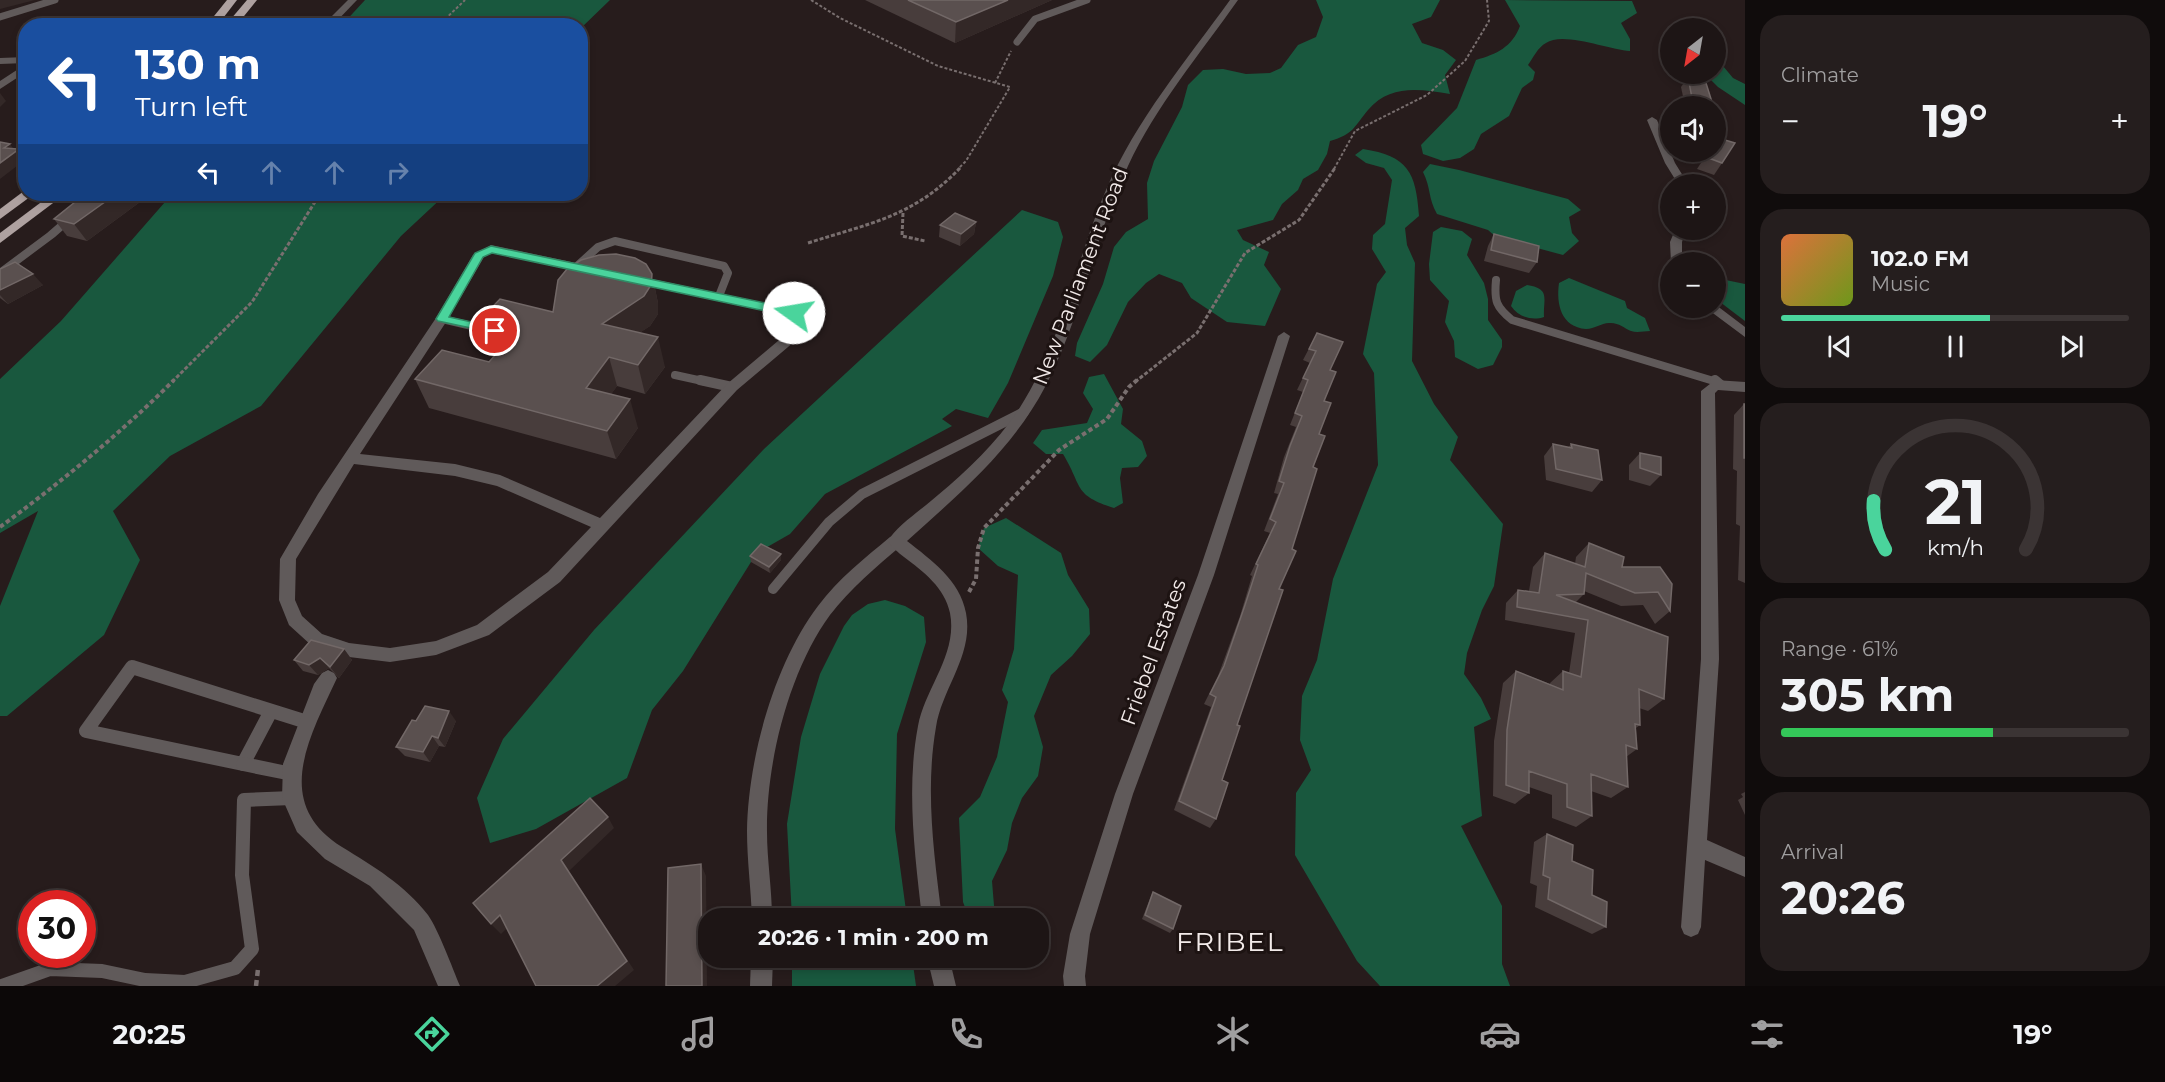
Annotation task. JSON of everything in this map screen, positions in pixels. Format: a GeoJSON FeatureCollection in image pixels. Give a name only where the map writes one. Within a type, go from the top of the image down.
{"type":"FeatureCollection","features":[{"type":"Feature","properties":{"kind":"highway"},"geometry":{"type":"LineString","coordinates":[[217,18],[232,0]]}},
{"type":"Feature","properties":{"kind":"highway"},"geometry":{"type":"LineString","coordinates":[[237,18],[252,0]]}},
{"type":"Feature","properties":{"kind":"highway"},"geometry":{"type":"LineString","coordinates":[[0,215],[19,201]]}},
{"type":"Feature","properties":{"kind":"highway"},"geometry":{"type":"LineString","coordinates":[[0,239],[50,201]]}},
{"type":"Feature","properties":{"kind":"street"},"geometry":{"type":"LineString","coordinates":[[334,18],[353,0]]}},
{"type":"Feature","properties":{"kind":"street","name":"New Parliament Road"},"geometry":{"type":"LineString","coordinates":[[761,908],[757,829],[763,766],[793,669],[817,622],[849,580],[896,541],[993,453],[1025,412],[1054,355],[1111,191],[1130,151],[1167,94],[1234,0]]}},
{"type":"Feature","properties":{"kind":"street"},"geometry":{"type":"LineString","coordinates":[[0,61],[18,60]]}},
{"type":"Feature","properties":{"kind":"street"},"geometry":{"type":"LineString","coordinates":[[0,86],[18,73]]}},
{"type":"Feature","properties":{"kind":"street"},"geometry":{"type":"LineString","coordinates":[[1652,120],[1677,174]]}},
{"type":"Feature","properties":{"kind":"street"},"geometry":{"type":"LineString","coordinates":[[0,274],[51,235],[90,201]]}},
{"type":"Feature","properties":{"kind":"street"},"geometry":{"type":"LineString","coordinates":[[498,250],[719,296],[794,313],[805,322],[802,328],[732,387],[554,578],[483,630],[436,648],[390,655],[347,653],[317,640],[295,620],[287,600],[288,559],[323,498],[352,458],[483,252],[498,250]]}},
{"type":"Feature","properties":{"kind":"street"},"geometry":{"type":"LineString","coordinates":[[1725,318],[1745,333]]}},
{"type":"Feature","properties":{"kind":"street","name":"Friebel Estates"},"geometry":{"type":"LineString","coordinates":[[1075,986],[1074,976],[1080,934],[1118,816],[1206,575],[1284,336]]}},
{"type":"Feature","properties":{"kind":"street"},"geometry":{"type":"LineString","coordinates":[[1690,927],[1695,845],[1706,740],[1710,656],[1708,391],[1710,386],[1745,387]]}},
{"type":"Feature","properties":{"kind":"street"},"geometry":{"type":"LineString","coordinates":[[352,458],[455,470],[500,481],[604,526]]}},
{"type":"Feature","properties":{"kind":"street"},"geometry":{"type":"LineString","coordinates":[[896,541],[938,577],[954,600],[960,627],[954,661],[929,718],[923,761],[922,823],[931,908]]}},
{"type":"Feature","properties":{"kind":"street"},"geometry":{"type":"LineString","coordinates":[[324,684],[292,764],[292,798],[304,825],[332,852],[377,879],[421,923],[449,986]]}},
{"type":"Feature","properties":{"kind":"street"},"geometry":{"type":"LineString","coordinates":[[1695,845],[1745,867]]}},
{"type":"Feature","properties":{"kind":"street"},"geometry":{"type":"LineString","coordinates":[[761,986],[762,968]]}},
{"type":"Feature","properties":{"kind":"street"},"geometry":{"type":"LineString","coordinates":[[941,968],[945,986]]}},
{"type":"Feature","properties":{"kind":"lane"},"geometry":{"type":"LineString","coordinates":[[0,17],[55,0]]}},
{"type":"Feature","properties":{"kind":"lane"},"geometry":{"type":"LineString","coordinates":[[1017,42],[1035,19],[1087,0]]}},
{"type":"Feature","properties":{"kind":"lane"},"geometry":{"type":"LineString","coordinates":[[576,267],[597,247],[606,241],[615,241],[724,266],[728,273],[719,296]]}},
{"type":"Feature","properties":{"kind":"lane"},"geometry":{"type":"LineString","coordinates":[[1496,280],[1497,308],[1512,320],[1713,379],[1721,385]]}},
{"type":"Feature","properties":{"kind":"lane"},"geometry":{"type":"LineString","coordinates":[[442,319],[495,331]]}},
{"type":"Feature","properties":{"kind":"lane"},"geometry":{"type":"LineString","coordinates":[[675,375],[732,387]]}},
{"type":"Feature","properties":{"kind":"lane"},"geometry":{"type":"LineString","coordinates":[[773,589],[829,522],[862,494],[1025,412]]}},
{"type":"Feature","properties":{"kind":"lane"},"geometry":{"type":"LineString","coordinates":[[292,774],[86,731],[132,667],[307,722]]}},
{"type":"Feature","properties":{"kind":"lane"},"geometry":{"type":"LineString","coordinates":[[243,764],[271,711]]}},
{"type":"Feature","properties":{"kind":"lane"},"geometry":{"type":"LineString","coordinates":[[2,986],[50,969],[102,970],[145,980],[185,982],[214,976],[236,968],[252,949],[243,906],[240,870],[240,827],[244,800],[292,798]]}},
{"type":"Feature","properties":{"kind":"path"},"geometry":{"type":"LineString","coordinates":[[446,18],[465,0]]}},
{"type":"Feature","properties":{"kind":"path"},"geometry":{"type":"LineString","coordinates":[[808,243],[903,213],[939,190],[966,160],[1010,87],[938,66],[833,14],[811,0]]}},
{"type":"Feature","properties":{"kind":"path"},"geometry":{"type":"LineString","coordinates":[[954,600],[970,591],[976,579],[978,548],[984,528],[1059,450],[1107,419],[1129,387],[1170,352],[1197,333],[1245,253],[1299,220],[1325,185],[1355,131],[1427,95],[1455,72],[1465,61],[1489,21],[1487,0]]}},
{"type":"Feature","properties":{"kind":"path"},"geometry":{"type":"LineString","coordinates":[[995,83],[1017,42]]}},
{"type":"Feature","properties":{"kind":"path"},"geometry":{"type":"LineString","coordinates":[[0,527],[56,486],[145,409],[252,302],[316,201]]}},
{"type":"Feature","properties":{"kind":"path"},"geometry":{"type":"LineString","coordinates":[[903,213],[902,236],[925,241]]}},
{"type":"Feature","properties":{"kind":"green space"},"geometry":{"type":"Polygon","coordinates":[[[365,0],[610,0],[588,21],[588,18],[348,18],[365,0]]]}},
{"type":"Feature","properties":{"kind":"green space"},"geometry":{"type":"Polygon","coordinates":[[[1316,0],[1440,0],[1431,17],[1412,24],[1422,43],[1443,50],[1456,60],[1445,75],[1450,94],[1406,90],[1386,96],[1368,110],[1349,133],[1330,141],[1327,154],[1318,170],[1303,179],[1298,190],[1282,204],[1273,220],[1237,230],[1243,240],[1269,252],[1264,265],[1281,289],[1265,326],[1227,322],[1191,298],[1182,283],[1159,274],[1146,283],[1128,302],[1107,345],[1090,362],[1075,356],[1077,343],[1103,284],[1114,247],[1126,232],[1148,219],[1147,183],[1154,161],[1182,107],[1188,85],[1203,70],[1223,69],[1246,74],[1270,73],[1281,68],[1298,45],[1316,37],[1323,17],[1316,0]]]}},
{"type":"Feature","properties":{"kind":"green space"},"geometry":{"type":"Polygon","coordinates":[[[1505,0],[1632,1],[1637,13],[1621,23],[1630,39],[1630,51],[1575,40],[1563,39],[1546,43],[1528,65],[1535,72],[1533,80],[1522,88],[1509,116],[1481,134],[1474,149],[1460,158],[1443,161],[1423,154],[1421,145],[1457,108],[1476,60],[1503,49],[1517,33],[1520,26],[1505,0]]]}},
{"type":"Feature","properties":{"kind":"green space"},"geometry":{"type":"Polygon","coordinates":[[[1726,70],[1733,78],[1745,84],[1745,105],[1715,84],[1726,84],[1726,70]]]}},
{"type":"Feature","properties":{"kind":"green space"},"geometry":{"type":"Polygon","coordinates":[[[1363,149],[1390,156],[1400,162],[1412,177],[1419,216],[1405,228],[1407,245],[1415,263],[1412,361],[1434,404],[1458,437],[1450,460],[1503,524],[1494,586],[1482,610],[1467,653],[1464,674],[1481,698],[1491,719],[1474,727],[1482,816],[1461,826],[1502,906],[1502,964],[1510,986],[1380,986],[1357,961],[1295,855],[1296,793],[1311,770],[1300,740],[1302,696],[1317,660],[1333,579],[1378,465],[1374,373],[1363,354],[1377,284],[1386,272],[1372,249],[1373,235],[1385,224],[1392,180],[1384,168],[1366,163],[1355,155],[1363,149]]]}},
{"type":"Feature","properties":{"kind":"green space"},"geometry":{"type":"Polygon","coordinates":[[[1430,164],[1568,199],[1581,210],[1569,217],[1572,233],[1579,241],[1563,255],[1496,237],[1488,230],[1437,214],[1423,172],[1430,164]]]}},
{"type":"Feature","properties":{"kind":"green space"},"geometry":{"type":"Polygon","coordinates":[[[166,201],[438,201],[401,236],[261,406],[170,456],[113,511],[140,560],[104,635],[7,716],[0,716],[0,606],[38,511],[0,533],[0,379],[61,321],[166,201]]]}},
{"type":"Feature","properties":{"kind":"green space"},"geometry":{"type":"Polygon","coordinates":[[[1022,210],[1058,222],[1063,237],[1053,276],[1008,383],[988,418],[956,409],[942,419],[952,426],[825,494],[790,534],[762,550],[751,562],[683,671],[652,710],[627,778],[536,829],[490,843],[477,798],[503,739],[594,630],[764,449],[1022,210]]]}},
{"type":"Feature","properties":{"kind":"green space"},"geometry":{"type":"Polygon","coordinates":[[[1441,227],[1462,231],[1472,239],[1467,255],[1484,283],[1488,299],[1488,320],[1502,340],[1502,347],[1493,365],[1478,369],[1455,357],[1454,341],[1445,322],[1449,301],[1430,280],[1429,264],[1433,232],[1441,227]]]}},
{"type":"Feature","properties":{"kind":"green space"},"geometry":{"type":"Polygon","coordinates":[[[1569,278],[1625,301],[1627,308],[1645,318],[1650,331],[1633,332],[1612,323],[1586,329],[1571,324],[1562,313],[1558,299],[1559,283],[1569,278]]]}},
{"type":"Feature","properties":{"kind":"green space"},"geometry":{"type":"Polygon","coordinates":[[[1726,280],[1745,284],[1745,321],[1726,307],[1726,280]]]}},
{"type":"Feature","properties":{"kind":"green space"},"geometry":{"type":"Polygon","coordinates":[[[1527,285],[1543,292],[1544,317],[1535,319],[1526,317],[1517,313],[1511,306],[1516,291],[1527,285]]]}},
{"type":"Feature","properties":{"kind":"green space"},"geometry":{"type":"Polygon","coordinates":[[[1104,374],[1123,409],[1121,424],[1142,441],[1147,456],[1138,467],[1122,468],[1120,478],[1123,503],[1114,508],[1085,494],[1063,454],[1046,454],[1033,443],[1042,430],[1087,423],[1093,409],[1083,393],[1089,377],[1104,374]]]}},
{"type":"Feature","properties":{"kind":"green space"},"geometry":{"type":"Polygon","coordinates":[[[1006,518],[1061,553],[1068,575],[1089,609],[1090,634],[1072,656],[1051,675],[1034,716],[1043,747],[1038,776],[1022,798],[1012,823],[1007,850],[992,881],[994,908],[965,908],[963,902],[959,818],[980,797],[997,757],[1008,702],[1002,690],[1014,649],[1018,575],[998,566],[978,548],[984,528],[1006,518]]]}},
{"type":"Feature","properties":{"kind":"green space"},"geometry":{"type":"Polygon","coordinates":[[[885,600],[905,606],[924,617],[926,642],[897,734],[895,829],[906,908],[791,908],[787,824],[801,737],[820,674],[844,626],[852,615],[868,604],[885,600]]]}},
{"type":"Feature","properties":{"kind":"green space"},"geometry":{"type":"Polygon","coordinates":[[[792,968],[914,968],[916,986],[792,986],[792,968]]]}},
{"type":"Feature","properties":{"kind":"building"},"geometry":{"type":"Polygon","coordinates":[[[908,0],[1008,0],[956,22],[908,0]]]}},
{"type":"Feature","properties":{"kind":"building"},"geometry":{"type":"Polygon","coordinates":[[[1689,84],[1706,84],[1710,96],[1692,96],[1689,84]]]}},
{"type":"Feature","properties":{"kind":"building"},"geometry":{"type":"Polygon","coordinates":[[[1726,140],[1735,143],[1726,157],[1726,140]]]}},
{"type":"Feature","properties":{"kind":"building"},"geometry":{"type":"Polygon","coordinates":[[[0,142],[10,144],[4,148],[18,149],[18,150],[0,163],[0,142]]]}},
{"type":"Feature","properties":{"kind":"building"},"geometry":{"type":"Polygon","coordinates":[[[76,201],[106,201],[74,224],[54,219],[76,201]]]}},
{"type":"Feature","properties":{"kind":"building"},"geometry":{"type":"Polygon","coordinates":[[[955,213],[976,222],[961,234],[940,225],[955,213]]]}},
{"type":"Feature","properties":{"kind":"building"},"geometry":{"type":"Polygon","coordinates":[[[1494,234],[1539,246],[1537,262],[1491,250],[1494,234]]]}},
{"type":"Feature","properties":{"kind":"building"},"geometry":{"type":"Polygon","coordinates":[[[616,254],[635,258],[646,264],[652,274],[651,285],[644,296],[602,324],[658,337],[638,365],[609,357],[586,388],[630,399],[607,431],[415,379],[442,350],[489,362],[513,335],[475,325],[500,299],[553,312],[558,280],[567,269],[581,260],[599,255],[616,254]]]}},
{"type":"Feature","properties":{"kind":"building"},"geometry":{"type":"Polygon","coordinates":[[[15,262],[33,274],[0,290],[0,269],[15,262]]]}},
{"type":"Feature","properties":{"kind":"building"},"geometry":{"type":"Polygon","coordinates":[[[1317,333],[1343,342],[1330,370],[1336,372],[1324,401],[1331,403],[1319,434],[1325,436],[1313,467],[1317,469],[1292,549],[1296,551],[1279,589],[1283,590],[1237,725],[1240,726],[1222,780],[1228,783],[1216,819],[1179,801],[1216,697],[1210,694],[1224,666],[1258,565],[1256,564],[1276,522],[1270,519],[1284,483],[1279,481],[1302,416],[1295,413],[1308,380],[1303,378],[1316,351],[1309,349],[1317,333]]]}},
{"type":"Feature","properties":{"kind":"building"},"geometry":{"type":"Polygon","coordinates":[[[1745,404],[1745,458],[1744,458],[1745,404]]]}},
{"type":"Feature","properties":{"kind":"building"},"geometry":{"type":"Polygon","coordinates":[[[1553,444],[1572,448],[1571,444],[1598,450],[1602,480],[1556,469],[1553,444]]]}},
{"type":"Feature","properties":{"kind":"building"},"geometry":{"type":"Polygon","coordinates":[[[1640,453],[1661,457],[1661,475],[1640,468],[1640,453]]]}},
{"type":"Feature","properties":{"kind":"building"},"geometry":{"type":"Polygon","coordinates":[[[1589,543],[1624,557],[1622,567],[1660,567],[1672,584],[1670,611],[1658,592],[1635,593],[1586,573],[1584,594],[1556,595],[1668,637],[1664,699],[1639,689],[1640,725],[1635,724],[1637,749],[1626,745],[1628,787],[1591,774],[1592,816],[1567,807],[1567,784],[1529,771],[1529,793],[1506,785],[1507,730],[1516,671],[1563,690],[1563,671],[1581,677],[1588,620],[1517,607],[1518,590],[1539,593],[1545,553],[1585,567],[1589,543]]]}},
{"type":"Feature","properties":{"kind":"building"},"geometry":{"type":"Polygon","coordinates":[[[761,544],[781,554],[769,567],[750,556],[761,544]]]}},
{"type":"Feature","properties":{"kind":"building"},"geometry":{"type":"Polygon","coordinates":[[[311,640],[344,649],[330,667],[320,658],[309,665],[294,660],[311,640]]]}},
{"type":"Feature","properties":{"kind":"building"},"geometry":{"type":"Polygon","coordinates":[[[425,706],[449,711],[438,738],[432,736],[423,752],[396,747],[412,720],[416,721],[425,706]]]}},
{"type":"Feature","properties":{"kind":"building"},"geometry":{"type":"Polygon","coordinates":[[[590,798],[608,817],[561,860],[627,961],[597,986],[536,986],[500,915],[491,924],[473,903],[590,798]]]}},
{"type":"Feature","properties":{"kind":"building"},"geometry":{"type":"Polygon","coordinates":[[[1547,834],[1573,845],[1572,861],[1593,870],[1592,895],[1607,902],[1606,927],[1548,899],[1550,878],[1543,875],[1547,834]]]}},
{"type":"Feature","properties":{"kind":"building"},"geometry":{"type":"Polygon","coordinates":[[[701,864],[698,968],[702,968],[702,986],[666,986],[668,868],[701,864]]]}},
{"type":"Feature","properties":{"kind":"building"},"geometry":{"type":"Polygon","coordinates":[[[1153,892],[1181,906],[1173,929],[1145,915],[1153,892]]]}},
{"type":"Feature","properties":{"kind":"district","name":"FRIBEL"},"geometry":{"type":"Point","coordinates":[1230,941]}},
{"type":"Feature","properties":{"kind":"route"},"geometry":{"type":"LineString","coordinates":[[495,331],[460,321],[442,319],[479,255],[491,249],[794,313]]}}]}
